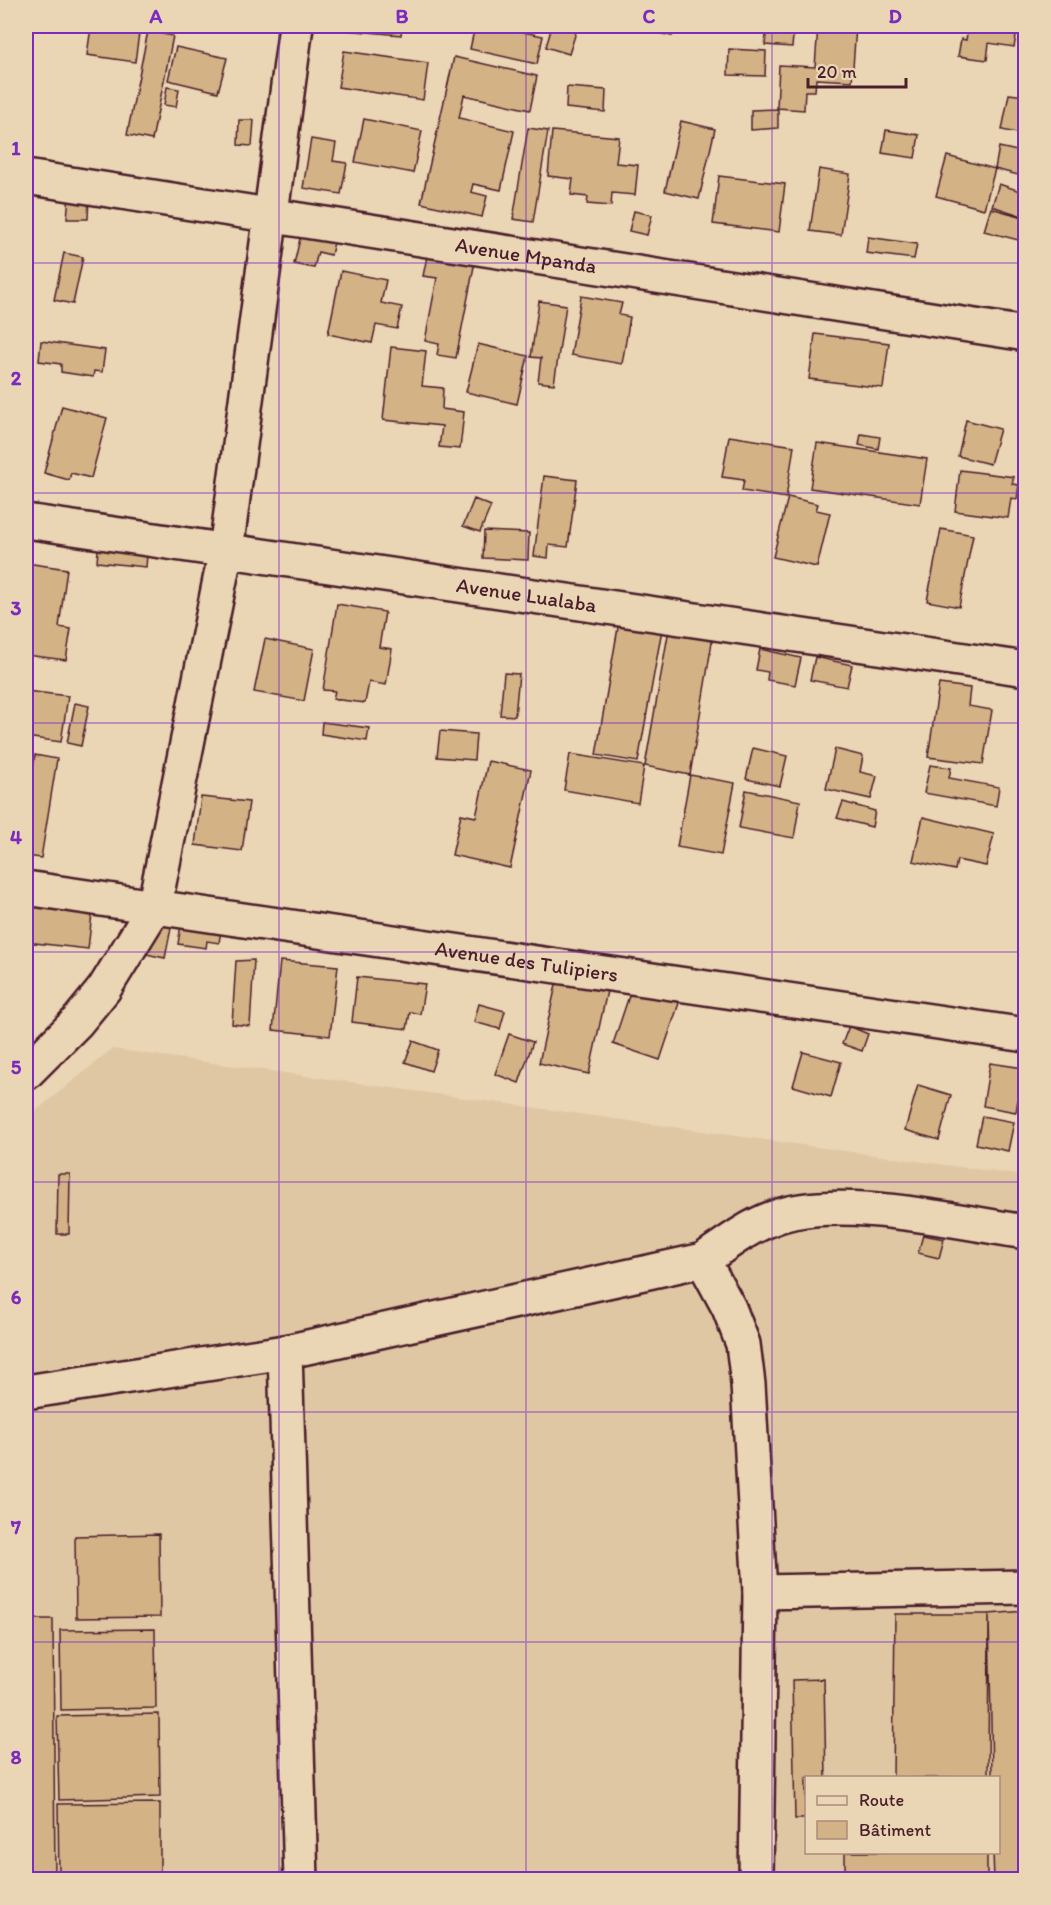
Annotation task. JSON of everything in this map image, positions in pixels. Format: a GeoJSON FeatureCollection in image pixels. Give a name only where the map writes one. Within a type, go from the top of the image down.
{"type":"FeatureCollection","features":[{"type":"Feature","properties":{"kind":"street"},"geometry":{"type":"LineString","coordinates":[[26,1073],[77,1022],[104,989],[154,908],[226,550],[296,26]]}},
{"type":"Feature","properties":{"kind":"street","name":"Avenue Mpanda"},"geometry":{"type":"LineString","coordinates":[[26,177],[1026,334]]}},
{"type":"Feature","properties":{"kind":"street","name":"Avenue Lualaba"},"geometry":{"type":"LineString","coordinates":[[26,521],[1026,669]]}},
{"type":"Feature","properties":{"kind":"street","name":"Avenue des Tulipiers"},"geometry":{"type":"LineString","coordinates":[[26,888],[1026,1035]]}},
{"type":"Feature","properties":{"kind":"street"},"geometry":{"type":"LineString","coordinates":[[26,1392],[285,1352],[703,1260],[731,1240],[773,1217],[807,1210],[855,1208],[1026,1232]]}},
{"type":"Feature","properties":{"kind":"street"},"geometry":{"type":"LineString","coordinates":[[703,1260],[729,1308],[743,1344],[760,1592],[756,1880]]}},
{"type":"Feature","properties":{"kind":"street"},"geometry":{"type":"LineString","coordinates":[[285,1352],[301,1880]]}},
{"type":"Feature","properties":{"kind":"street"},"geometry":{"type":"LineString","coordinates":[[760,1592],[1026,1587]]}},
{"type":"Feature","properties":{"kind":"shaded area"},"geometry":{"type":"Polygon","coordinates":[[[112,1049],[1025,1176],[1025,1879],[26,1880],[26,1119],[112,1049]]]}},
{"type":"Feature","properties":{"kind":"building"},"geometry":{"type":"Polygon","coordinates":[[[346,26],[402,26],[401,35],[345,30],[346,26]]]}},
{"type":"Feature","properties":{"kind":"building"},"geometry":{"type":"Polygon","coordinates":[[[475,26],[494,26],[543,36],[537,64],[470,49],[475,26]]]}},
{"type":"Feature","properties":{"kind":"building"},"geometry":{"type":"Polygon","coordinates":[[[552,26],[578,26],[569,54],[546,47],[552,26]]]}},
{"type":"Feature","properties":{"kind":"building"},"geometry":{"type":"Polygon","coordinates":[[[641,26],[674,26],[672,36],[640,29],[641,26]]]}},
{"type":"Feature","properties":{"kind":"building"},"geometry":{"type":"Polygon","coordinates":[[[767,26],[794,26],[792,47],[765,45],[767,26]]]}},
{"type":"Feature","properties":{"kind":"building"},"geometry":{"type":"Polygon","coordinates":[[[818,26],[856,26],[852,81],[816,79],[815,91],[805,91],[804,110],[777,108],[779,65],[815,67],[818,26]]]}},
{"type":"Feature","properties":{"kind":"building"},"geometry":{"type":"Polygon","coordinates":[[[968,26],[1018,26],[1014,47],[989,43],[987,60],[958,56],[961,39],[966,40],[968,26]]]}},
{"type":"Feature","properties":{"kind":"building"},"geometry":{"type":"Polygon","coordinates":[[[91,27],[139,33],[135,62],[87,55],[91,27]]]}},
{"type":"Feature","properties":{"kind":"building"},"geometry":{"type":"Polygon","coordinates":[[[148,31],[173,36],[152,140],[127,135],[148,31]]]}},
{"type":"Feature","properties":{"kind":"building"},"geometry":{"type":"Polygon","coordinates":[[[176,47],[227,58],[218,92],[168,80],[176,47]]]}},
{"type":"Feature","properties":{"kind":"building"},"geometry":{"type":"Polygon","coordinates":[[[729,49],[766,51],[765,76],[728,75],[729,49]]]}},
{"type":"Feature","properties":{"kind":"building"},"geometry":{"type":"Polygon","coordinates":[[[344,51],[428,63],[423,100],[338,87],[344,51]]]}},
{"type":"Feature","properties":{"kind":"building"},"geometry":{"type":"Polygon","coordinates":[[[454,57],[537,76],[530,110],[464,95],[459,118],[514,131],[501,190],[473,184],[471,192],[487,196],[482,217],[421,203],[454,57]]]}},
{"type":"Feature","properties":{"kind":"building"},"geometry":{"type":"Polygon","coordinates":[[[167,87],[179,89],[176,107],[164,105],[167,87]]]}},
{"type":"Feature","properties":{"kind":"building"},"geometry":{"type":"Polygon","coordinates":[[[567,87],[606,90],[605,112],[566,108],[567,87]]]}},
{"type":"Feature","properties":{"kind":"building"},"geometry":{"type":"Polygon","coordinates":[[[1009,94],[1026,96],[1026,135],[1002,130],[1009,94]]]}},
{"type":"Feature","properties":{"kind":"building"},"geometry":{"type":"Polygon","coordinates":[[[778,109],[778,128],[751,130],[751,110],[778,109]]]}},
{"type":"Feature","properties":{"kind":"building"},"geometry":{"type":"Polygon","coordinates":[[[364,119],[422,131],[413,173],[355,162],[364,119]]]}},
{"type":"Feature","properties":{"kind":"building"},"geometry":{"type":"Polygon","coordinates":[[[239,120],[254,120],[252,146],[238,145],[239,120]]]}},
{"type":"Feature","properties":{"kind":"building"},"geometry":{"type":"Polygon","coordinates":[[[681,121],[715,129],[699,199],[665,191],[681,121]]]}},
{"type":"Feature","properties":{"kind":"building"},"geometry":{"type":"Polygon","coordinates":[[[528,128],[548,131],[533,222],[513,219],[528,128]]]}},
{"type":"Feature","properties":{"kind":"building"},"geometry":{"type":"Polygon","coordinates":[[[886,130],[919,135],[915,158],[882,153],[886,130]]]}},
{"type":"Feature","properties":{"kind":"building"},"geometry":{"type":"Polygon","coordinates":[[[552,131],[619,137],[616,163],[638,165],[635,195],[612,193],[611,206],[587,204],[588,197],[571,195],[573,179],[548,176],[552,131]]]}},
{"type":"Feature","properties":{"kind":"building"},"geometry":{"type":"Polygon","coordinates":[[[311,139],[336,143],[333,161],[347,163],[341,194],[303,188],[311,139]]]}},
{"type":"Feature","properties":{"kind":"building"},"geometry":{"type":"Polygon","coordinates":[[[999,147],[1026,153],[1026,177],[995,169],[999,147]]]}},
{"type":"Feature","properties":{"kind":"building"},"geometry":{"type":"Polygon","coordinates":[[[947,156],[995,169],[984,209],[936,196],[947,156]]]}},
{"type":"Feature","properties":{"kind":"building"},"geometry":{"type":"Polygon","coordinates":[[[819,169],[850,174],[841,235],[810,231],[819,169]]]}},
{"type":"Feature","properties":{"kind":"building"},"geometry":{"type":"Polygon","coordinates":[[[719,176],[785,184],[779,232],[713,224],[719,176]]]}},
{"type":"Feature","properties":{"kind":"building"},"geometry":{"type":"Polygon","coordinates":[[[999,184],[1026,193],[1026,217],[992,206],[999,184]]]}},
{"type":"Feature","properties":{"kind":"building"},"geometry":{"type":"Polygon","coordinates":[[[69,195],[89,196],[88,219],[67,219],[69,195]]]}},
{"type":"Feature","properties":{"kind":"building"},"geometry":{"type":"Polygon","coordinates":[[[991,208],[1026,218],[1026,242],[984,231],[991,208]]]}},
{"type":"Feature","properties":{"kind":"building"},"geometry":{"type":"Polygon","coordinates":[[[634,211],[652,215],[647,235],[629,231],[634,211]]]}},
{"type":"Feature","properties":{"kind":"building"},"geometry":{"type":"Polygon","coordinates":[[[304,222],[337,229],[331,255],[318,252],[314,268],[294,264],[304,222]]]}},
{"type":"Feature","properties":{"kind":"building"},"geometry":{"type":"Polygon","coordinates":[[[868,237],[917,244],[914,259],[866,253],[868,237]]]}},
{"type":"Feature","properties":{"kind":"building"},"geometry":{"type":"Polygon","coordinates":[[[430,242],[477,251],[456,358],[437,355],[439,344],[425,341],[437,278],[423,276],[430,242]]]}},
{"type":"Feature","properties":{"kind":"building"},"geometry":{"type":"Polygon","coordinates":[[[64,253],[83,257],[73,304],[54,300],[64,253]]]}},
{"type":"Feature","properties":{"kind":"building"},"geometry":{"type":"Polygon","coordinates":[[[341,271],[386,280],[381,303],[402,307],[397,329],[376,325],[372,343],[328,334],[341,271]]]}},
{"type":"Feature","properties":{"kind":"building"},"geometry":{"type":"Polygon","coordinates":[[[581,296],[622,303],[619,315],[630,317],[622,364],[571,355],[581,296]]]}},
{"type":"Feature","properties":{"kind":"building"},"geometry":{"type":"Polygon","coordinates":[[[539,301],[566,305],[554,384],[538,382],[541,358],[531,357],[539,301]]]}},
{"type":"Feature","properties":{"kind":"building"},"geometry":{"type":"Polygon","coordinates":[[[815,334],[889,343],[883,388],[809,379],[815,334]]]}},
{"type":"Feature","properties":{"kind":"building"},"geometry":{"type":"Polygon","coordinates":[[[41,341],[105,350],[102,372],[94,371],[93,377],[61,372],[61,364],[39,361],[41,341]]]}},
{"type":"Feature","properties":{"kind":"building"},"geometry":{"type":"Polygon","coordinates":[[[478,344],[528,356],[517,404],[466,392],[478,344]]]}},
{"type":"Feature","properties":{"kind":"building"},"geometry":{"type":"Polygon","coordinates":[[[391,347],[426,351],[422,386],[443,388],[442,409],[464,412],[460,449],[439,447],[442,426],[383,420],[391,347]]]}},
{"type":"Feature","properties":{"kind":"building"},"geometry":{"type":"Polygon","coordinates":[[[62,406],[107,418],[91,478],[71,473],[69,480],[44,473],[62,406]]]}},
{"type":"Feature","properties":{"kind":"building"},"geometry":{"type":"Polygon","coordinates":[[[966,420],[1000,429],[990,464],[958,456],[966,420]]]}},
{"type":"Feature","properties":{"kind":"building"},"geometry":{"type":"Polygon","coordinates":[[[861,434],[880,437],[878,449],[859,445],[861,434]]]}},
{"type":"Feature","properties":{"kind":"building"},"geometry":{"type":"Polygon","coordinates":[[[729,436],[794,446],[786,498],[742,491],[744,480],[722,477],[729,436]]]}},
{"type":"Feature","properties":{"kind":"building"},"geometry":{"type":"Polygon","coordinates":[[[817,443],[927,459],[920,504],[810,488],[817,443]]]}},
{"type":"Feature","properties":{"kind":"building"},"geometry":{"type":"Polygon","coordinates":[[[960,470],[1014,477],[1012,484],[1019,485],[1017,499],[1011,498],[1008,518],[955,511],[960,470]]]}},
{"type":"Feature","properties":{"kind":"building"},"geometry":{"type":"Polygon","coordinates":[[[544,476],[577,480],[568,547],[549,545],[548,558],[534,556],[544,476]]]}},
{"type":"Feature","properties":{"kind":"building"},"geometry":{"type":"Polygon","coordinates":[[[788,497],[818,504],[816,510],[830,513],[817,567],[773,557],[788,497]]]}},
{"type":"Feature","properties":{"kind":"building"},"geometry":{"type":"Polygon","coordinates":[[[474,499],[491,506],[480,532],[463,526],[474,499]]]}},
{"type":"Feature","properties":{"kind":"building"},"geometry":{"type":"Polygon","coordinates":[[[941,529],[973,535],[959,607],[927,601],[941,529]]]}},
{"type":"Feature","properties":{"kind":"building"},"geometry":{"type":"Polygon","coordinates":[[[484,531],[529,533],[528,560],[483,558],[484,531]]]}},
{"type":"Feature","properties":{"kind":"building"},"geometry":{"type":"Polygon","coordinates":[[[99,538],[148,543],[146,567],[97,562],[99,538]]]}},
{"type":"Feature","properties":{"kind":"building"},"geometry":{"type":"Polygon","coordinates":[[[26,563],[67,569],[59,627],[71,629],[66,660],[26,655],[26,563]]]}},
{"type":"Feature","properties":{"kind":"building"},"geometry":{"type":"Polygon","coordinates":[[[337,604],[385,612],[379,647],[392,649],[386,685],[369,682],[365,703],[333,699],[335,691],[323,690],[337,604]]]}},
{"type":"Feature","properties":{"kind":"building"},"geometry":{"type":"Polygon","coordinates":[[[620,616],[663,624],[638,762],[596,755],[620,616]]]}},
{"type":"Feature","properties":{"kind":"building"},"geometry":{"type":"Polygon","coordinates":[[[670,623],[714,630],[690,775],[645,766],[670,623]]]}},
{"type":"Feature","properties":{"kind":"building"},"geometry":{"type":"Polygon","coordinates":[[[265,639],[314,649],[304,701],[254,692],[265,639]]]}},
{"type":"Feature","properties":{"kind":"building"},"geometry":{"type":"Polygon","coordinates":[[[760,649],[801,658],[795,685],[767,680],[768,672],[756,670],[760,649]]]}},
{"type":"Feature","properties":{"kind":"building"},"geometry":{"type":"Polygon","coordinates":[[[815,657],[852,665],[847,687],[810,680],[815,657]]]}},
{"type":"Feature","properties":{"kind":"building"},"geometry":{"type":"Polygon","coordinates":[[[504,673],[519,674],[515,716],[500,715],[504,673]]]}},
{"type":"Feature","properties":{"kind":"building"},"geometry":{"type":"Polygon","coordinates":[[[939,684],[970,688],[968,706],[992,710],[983,764],[928,757],[939,684]]]}},
{"type":"Feature","properties":{"kind":"building"},"geometry":{"type":"Polygon","coordinates":[[[26,691],[68,696],[61,742],[26,737],[26,691]]]}},
{"type":"Feature","properties":{"kind":"building"},"geometry":{"type":"Polygon","coordinates":[[[75,703],[89,706],[81,746],[67,743],[75,703]]]}},
{"type":"Feature","properties":{"kind":"building"},"geometry":{"type":"Polygon","coordinates":[[[322,722],[369,728],[367,741],[321,734],[322,722]]]}},
{"type":"Feature","properties":{"kind":"building"},"geometry":{"type":"Polygon","coordinates":[[[440,731],[476,734],[474,760],[437,757],[440,731]]]}},
{"type":"Feature","properties":{"kind":"building"},"geometry":{"type":"Polygon","coordinates":[[[753,748],[787,756],[780,786],[746,779],[753,748]]]}},
{"type":"Feature","properties":{"kind":"building"},"geometry":{"type":"Polygon","coordinates":[[[835,749],[863,756],[860,772],[877,776],[871,799],[826,789],[835,749]]]}},
{"type":"Feature","properties":{"kind":"building"},"geometry":{"type":"Polygon","coordinates":[[[570,754],[644,766],[638,803],[564,790],[570,754]]]}},
{"type":"Feature","properties":{"kind":"building"},"geometry":{"type":"Polygon","coordinates":[[[35,755],[57,759],[41,858],[26,856],[26,815],[35,755]]]}},
{"type":"Feature","properties":{"kind":"building"},"geometry":{"type":"Polygon","coordinates":[[[488,761],[531,770],[510,868],[452,855],[461,814],[476,817],[488,761]]]}},
{"type":"Feature","properties":{"kind":"building"},"geometry":{"type":"Polygon","coordinates":[[[930,765],[951,768],[949,778],[999,787],[996,806],[924,793],[930,765]]]}},
{"type":"Feature","properties":{"kind":"building"},"geometry":{"type":"Polygon","coordinates":[[[690,775],[735,783],[721,855],[677,847],[690,775]]]}},
{"type":"Feature","properties":{"kind":"building"},"geometry":{"type":"Polygon","coordinates":[[[746,790],[800,801],[794,838],[739,828],[746,790]]]}},
{"type":"Feature","properties":{"kind":"building"},"geometry":{"type":"Polygon","coordinates":[[[201,797],[249,802],[242,851],[195,845],[201,797]]]}},
{"type":"Feature","properties":{"kind":"building"},"geometry":{"type":"Polygon","coordinates":[[[843,802],[875,811],[872,827],[837,818],[843,802]]]}},
{"type":"Feature","properties":{"kind":"building"},"geometry":{"type":"Polygon","coordinates":[[[923,817],[994,834],[986,866],[957,860],[955,870],[913,861],[923,817]]]}},
{"type":"Feature","properties":{"kind":"building"},"geometry":{"type":"Polygon","coordinates":[[[27,906],[92,914],[88,949],[26,942],[27,906]]]}},
{"type":"Feature","properties":{"kind":"building"},"geometry":{"type":"Polygon","coordinates":[[[182,918],[222,924],[219,943],[207,941],[206,948],[178,944],[182,918]]]}},
{"type":"Feature","properties":{"kind":"building"},"geometry":{"type":"Polygon","coordinates":[[[153,919],[172,923],[165,958],[146,954],[153,919]]]}},
{"type":"Feature","properties":{"kind":"building"},"geometry":{"type":"Polygon","coordinates":[[[254,960],[250,1026],[232,1024],[236,961],[254,960]]]}},
{"type":"Feature","properties":{"kind":"building"},"geometry":{"type":"Polygon","coordinates":[[[280,961],[338,966],[330,1036],[273,1030],[280,961]]]}},
{"type":"Feature","properties":{"kind":"building"},"geometry":{"type":"Polygon","coordinates":[[[357,977],[425,984],[420,1014],[410,1012],[407,1029],[352,1022],[357,977]]]}},
{"type":"Feature","properties":{"kind":"building"},"geometry":{"type":"Polygon","coordinates":[[[557,980],[607,991],[589,1074],[539,1063],[557,980]]]}},
{"type":"Feature","properties":{"kind":"building"},"geometry":{"type":"Polygon","coordinates":[[[633,984],[680,1000],[660,1060],[613,1044],[633,984]]]}},
{"type":"Feature","properties":{"kind":"building"},"geometry":{"type":"Polygon","coordinates":[[[479,1004],[505,1011],[500,1029],[474,1022],[479,1004]]]}},
{"type":"Feature","properties":{"kind":"building"},"geometry":{"type":"Polygon","coordinates":[[[849,1026],[868,1034],[862,1051],[842,1044],[849,1026]]]}},
{"type":"Feature","properties":{"kind":"building"},"geometry":{"type":"Polygon","coordinates":[[[509,1034],[533,1042],[519,1083],[495,1074],[509,1034]]]}},
{"type":"Feature","properties":{"kind":"building"},"geometry":{"type":"Polygon","coordinates":[[[413,1041],[438,1050],[431,1071],[405,1062],[413,1041]]]}},
{"type":"Feature","properties":{"kind":"building"},"geometry":{"type":"Polygon","coordinates":[[[803,1052],[841,1062],[831,1097],[793,1086],[803,1052]]]}},
{"type":"Feature","properties":{"kind":"building"},"geometry":{"type":"Polygon","coordinates":[[[990,1063],[1023,1068],[1016,1112],[983,1106],[990,1063]]]}},
{"type":"Feature","properties":{"kind":"building"},"geometry":{"type":"Polygon","coordinates":[[[918,1085],[951,1095],[939,1140],[905,1130],[918,1085]]]}},
{"type":"Feature","properties":{"kind":"building"},"geometry":{"type":"Polygon","coordinates":[[[982,1116],[1014,1122],[1008,1151],[976,1144],[982,1116]]]}},
{"type":"Feature","properties":{"kind":"building"},"geometry":{"type":"Polygon","coordinates":[[[58,1174],[70,1174],[69,1234],[57,1234],[58,1174]]]}},
{"type":"Feature","properties":{"kind":"building"},"geometry":{"type":"Polygon","coordinates":[[[923,1235],[944,1239],[939,1258],[918,1253],[923,1235]]]}},
{"type":"Feature","properties":{"kind":"building"},"geometry":{"type":"Polygon","coordinates":[[[159,1534],[160,1617],[76,1618],[75,1536],[159,1534]]]}},
{"type":"Feature","properties":{"kind":"building"},"geometry":{"type":"Polygon","coordinates":[[[1026,1611],[1026,1880],[994,1880],[993,1854],[1000,1854],[1000,1776],[992,1776],[989,1614],[1026,1611]]]}},
{"type":"Feature","properties":{"kind":"building"},"geometry":{"type":"Polygon","coordinates":[[[895,1614],[989,1614],[988,1776],[893,1776],[895,1614]]]}},
{"type":"Feature","properties":{"kind":"building"},"geometry":{"type":"Polygon","coordinates":[[[26,1619],[53,1619],[55,1880],[26,1880],[26,1619]]]}},
{"type":"Feature","properties":{"kind":"building"},"geometry":{"type":"Polygon","coordinates":[[[155,1629],[156,1708],[61,1710],[60,1630],[155,1629]]]}},
{"type":"Feature","properties":{"kind":"building"},"geometry":{"type":"Polygon","coordinates":[[[824,1679],[826,1776],[805,1776],[805,1819],[795,1819],[792,1680],[824,1679]]]}},
{"type":"Feature","properties":{"kind":"building"},"geometry":{"type":"Polygon","coordinates":[[[159,1714],[160,1797],[59,1800],[57,1716],[159,1714]]]}},
{"type":"Feature","properties":{"kind":"building"},"geometry":{"type":"Polygon","coordinates":[[[160,1803],[160,1880],[59,1880],[58,1804],[160,1803]]]}},
{"type":"Feature","properties":{"kind":"building"},"geometry":{"type":"Polygon","coordinates":[[[845,1854],[987,1854],[987,1880],[845,1880],[845,1854]]]}}]}
